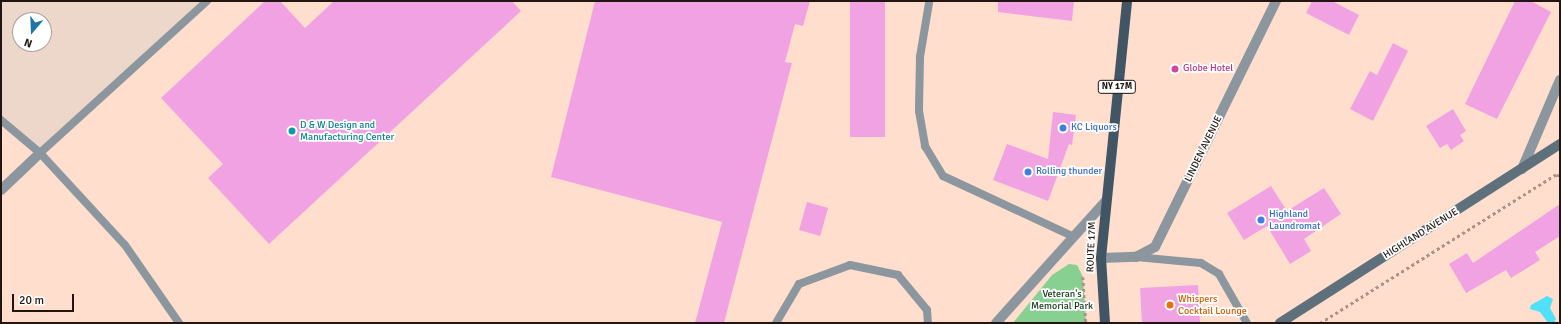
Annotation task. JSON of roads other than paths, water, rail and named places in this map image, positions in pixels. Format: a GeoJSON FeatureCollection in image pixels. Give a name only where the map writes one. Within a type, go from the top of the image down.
{"type":"FeatureCollection","features":[{"type":"Feature","properties":{"kind":"main road","name":"ROUTE 17M"},"geometry":{"type":"LineString","coordinates":[[1106,323],[1101,258],[1107,172],[1127,1]]}},
{"type":"Feature","properties":{"kind":"street","name":"LINDEN AVENUE"},"geometry":{"type":"LineString","coordinates":[[1101,258],[1136,257],[1154,247],[1276,1]]}},
{"type":"Feature","properties":{"kind":"street"},"geometry":{"type":"LineString","coordinates":[[1522,169],[1560,80]]}},
{"type":"Feature","properties":{"kind":"street","name":"HIGHLAND AVENUE"},"geometry":{"type":"LineString","coordinates":[[1280,323],[1560,145]]}},
{"type":"Feature","properties":{"kind":"street"},"geometry":{"type":"LineString","coordinates":[[1,190],[40,153]]}},
{"type":"Feature","properties":{"kind":"street"},"geometry":{"type":"LineString","coordinates":[[996,323],[1072,236],[1106,201]]}},
{"type":"Feature","properties":{"kind":"lane"},"geometry":{"type":"LineString","coordinates":[[40,153],[207,1]]}},
{"type":"Feature","properties":{"kind":"lane"},"geometry":{"type":"LineString","coordinates":[[929,3],[920,57],[919,111],[926,146],[942,176],[1072,236]]}},
{"type":"Feature","properties":{"kind":"lane"},"geometry":{"type":"LineString","coordinates":[[1,120],[40,153],[125,245],[179,323]]}},
{"type":"Feature","properties":{"kind":"lane"},"geometry":{"type":"LineString","coordinates":[[1136,257],[1201,263],[1219,274],[1247,323]]}},
{"type":"Feature","properties":{"kind":"lane"},"geometry":{"type":"LineString","coordinates":[[778,322],[799,284],[850,265],[898,275],[927,310],[928,323]]}},
{"type":"Feature","properties":{"kind":"water"},"geometry":{"type":"Polygon","coordinates":[[[1547,296],[1553,299],[1550,308],[1556,319],[1554,323],[1548,323],[1540,312],[1530,309],[1531,305],[1547,296]]]}},
{"type":"Feature","properties":{"kind":"place","name":"Globe Hotel"},"geometry":{"type":"Point","coordinates":[1175,69]}},
{"type":"Feature","properties":{"kind":"place","name":"KC Liquors"},"geometry":{"type":"Point","coordinates":[1063,128]}},
{"type":"Feature","properties":{"kind":"place","name":"D & W Design and Manufacturing Center"},"geometry":{"type":"Point","coordinates":[292,131]}},
{"type":"Feature","properties":{"kind":"place","name":"Rolling thunder"},"geometry":{"type":"Point","coordinates":[1028,172]}},
{"type":"Feature","properties":{"kind":"place","name":"Highland Laundromat"},"geometry":{"type":"Point","coordinates":[1261,220]}},
{"type":"Feature","properties":{"kind":"place","name":"Whispers Cocktail Lounge"},"geometry":{"type":"Point","coordinates":[1170,305]}},
{"type":"Feature","properties":{"kind":"park label","name":"Veteran's Memorial Park"},"geometry":{"type":"Point","coordinates":[1062,300]}}]}
